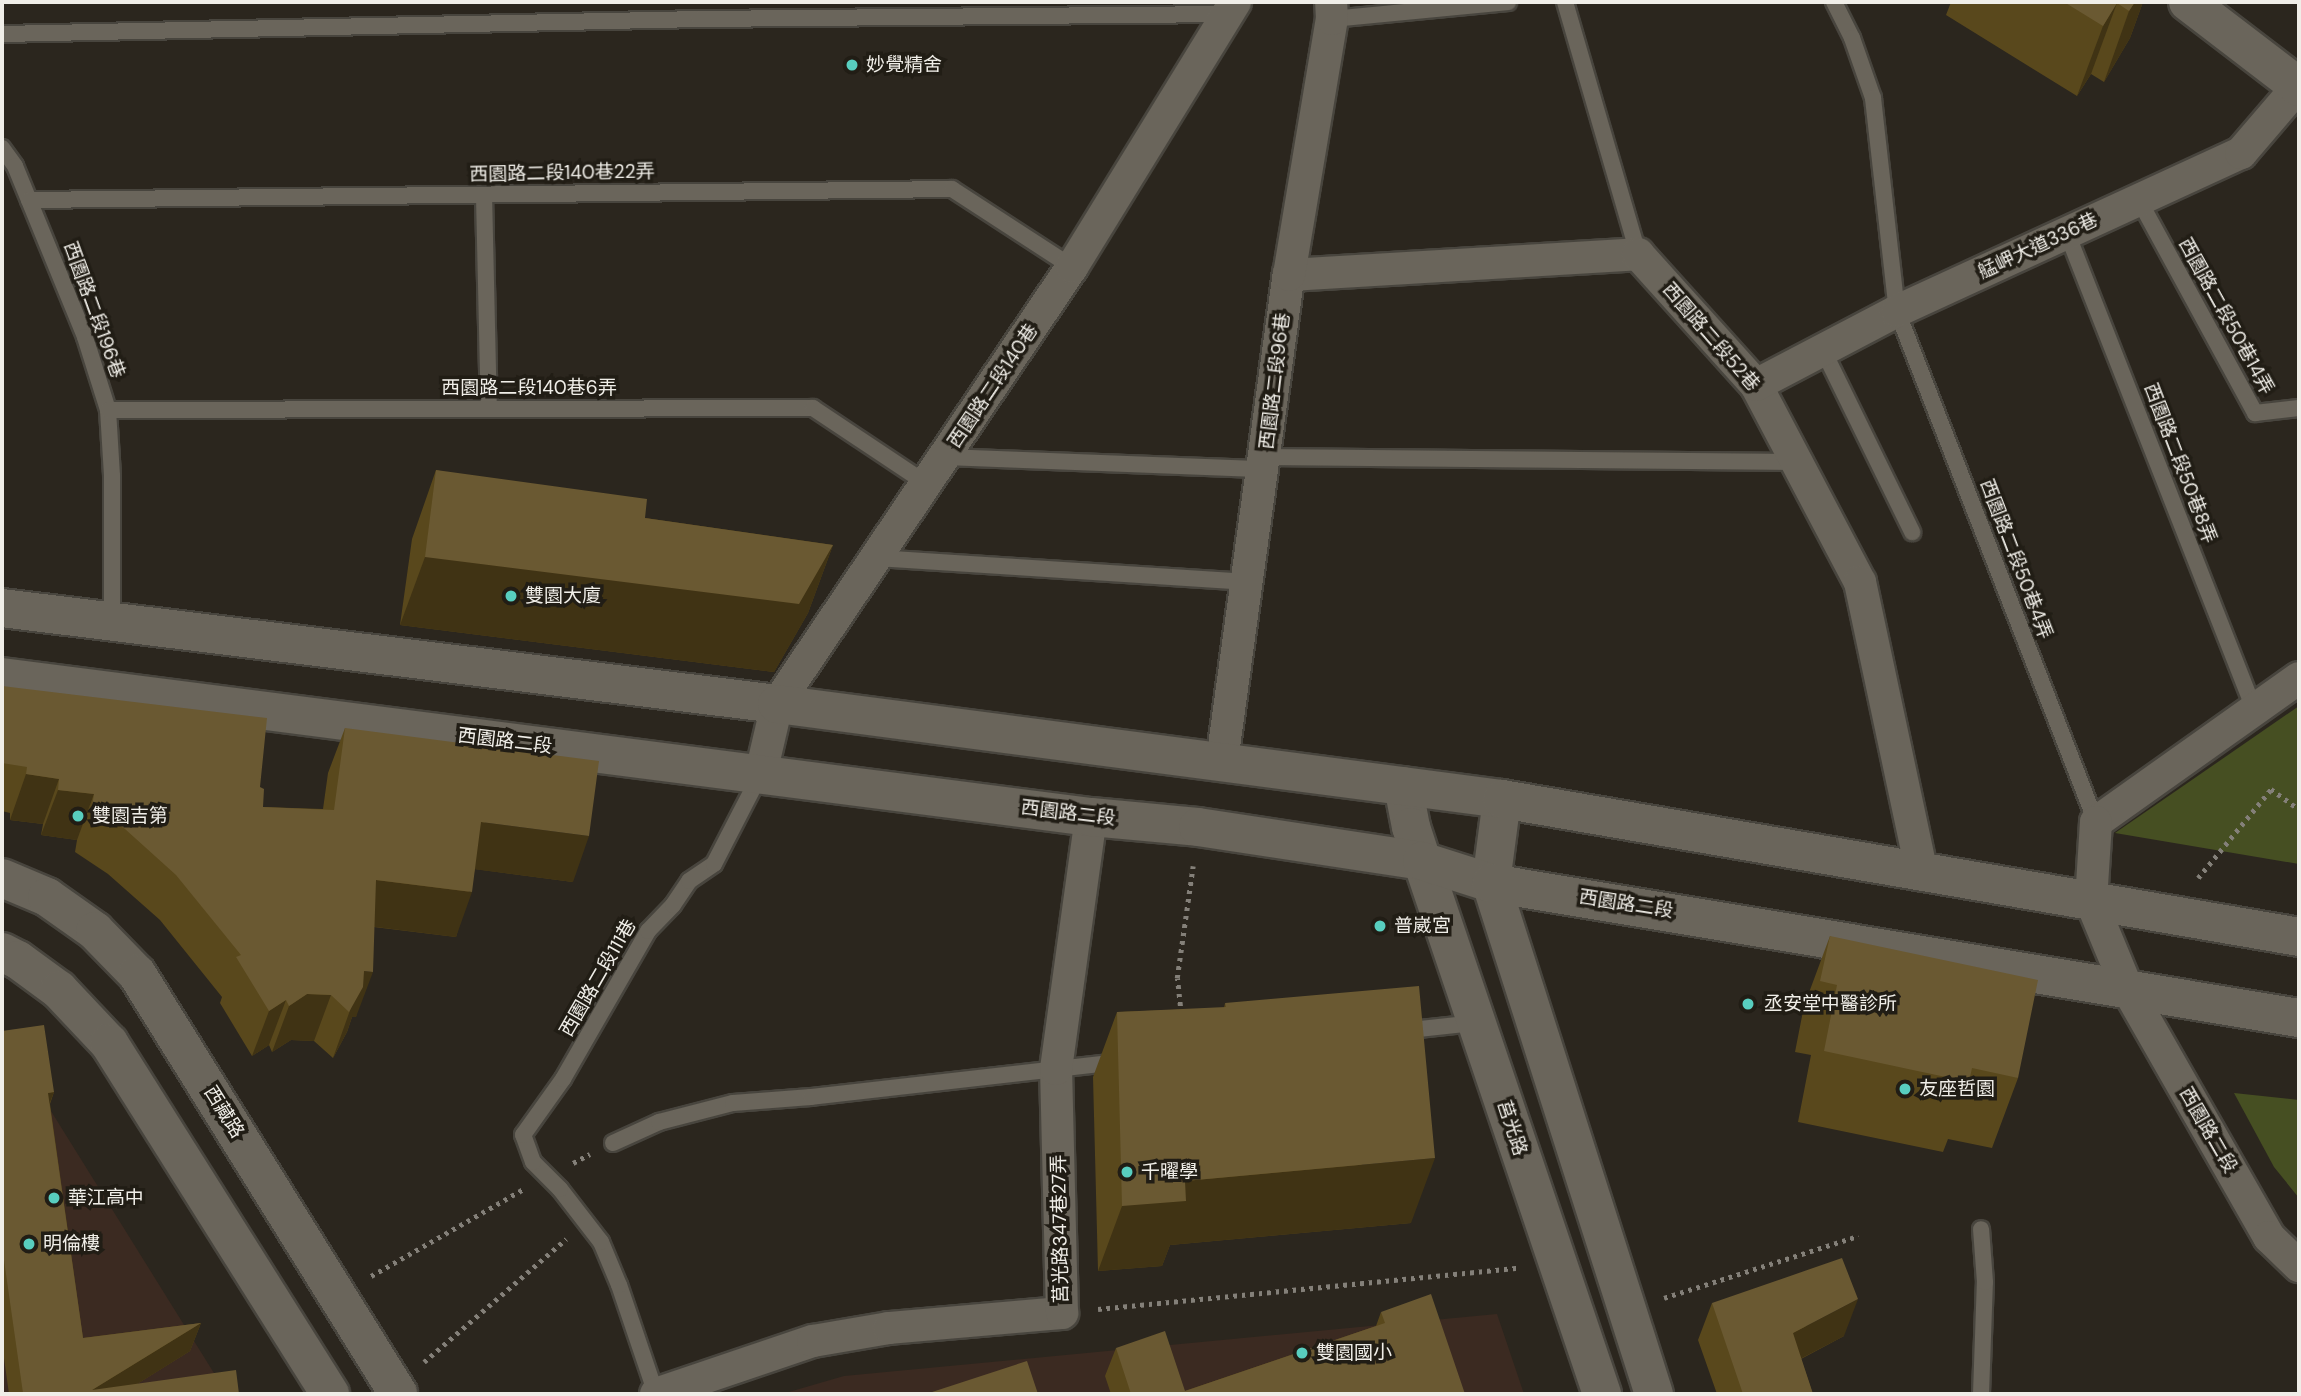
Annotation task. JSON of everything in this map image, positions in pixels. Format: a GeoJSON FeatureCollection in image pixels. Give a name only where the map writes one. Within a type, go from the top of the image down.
{"type":"FeatureCollection","features":[{"type":"Feature","properties":{"kind":"main road"},"geometry":{"type":"LineString","coordinates":[[2188,2],[2299,86]]}},
{"type":"Feature","properties":{"kind":"main road"},"geometry":{"type":"LineString","coordinates":[[2,608],[777,704],[1502,799],[1922,874],[2299,937]]}},
{"type":"Feature","properties":{"kind":"main road","name":"西園路二段"},"geometry":{"type":"LineString","coordinates":[[2,677],[1091,817],[1198,827],[1422,861],[1491,883],[2299,1018]]}},
{"type":"Feature","properties":{"kind":"main road","name":"莒光路"},"geometry":{"type":"LineString","coordinates":[[1404,786],[1410,827],[1602,1394]]}},
{"type":"Feature","properties":{"kind":"main road"},"geometry":{"type":"LineString","coordinates":[[1502,799],[1491,883],[1654,1394]]}},
{"type":"Feature","properties":{"kind":"main road","name":"西藏路"},"geometry":{"type":"LineString","coordinates":[[2,877],[47,897],[95,931],[137,974],[396,1391]]}},
{"type":"Feature","properties":{"kind":"main road"},"geometry":{"type":"LineString","coordinates":[[2,952],[18,960],[59,990],[109,1043],[330,1394]]}},
{"type":"Feature","properties":{"kind":"street","name":"西園路二段140巷"},"geometry":{"type":"LineString","coordinates":[[761,773],[777,704],[1072,267],[1231,8]]}},
{"type":"Feature","properties":{"kind":"street","name":"西園路二段96巷"},"geometry":{"type":"LineString","coordinates":[[1222,761],[1289,275],[1331,11]]}},
{"type":"Feature","properties":{"kind":"street","name":"艋岬大道336巷"},"geometry":{"type":"LineString","coordinates":[[1756,385],[1897,311],[2241,153],[2299,86]]}},
{"type":"Feature","properties":{"kind":"street"},"geometry":{"type":"LineString","coordinates":[[1289,275],[1638,254]]}},
{"type":"Feature","properties":{"kind":"street","name":"西園路二段52巷"},"geometry":{"type":"LineString","coordinates":[[1638,254],[1756,385],[1860,582],[1922,874]]}},
{"type":"Feature","properties":{"kind":"street"},"geometry":{"type":"LineString","coordinates":[[2091,901],[2096,822],[2299,678]]}},
{"type":"Feature","properties":{"kind":"street","name":"莒光路347巷27弄"},"geometry":{"type":"LineString","coordinates":[[656,1394],[813,1340],[889,1328],[1062,1313],[1056,1069],[1091,817]]}},
{"type":"Feature","properties":{"kind":"street","name":"西園路二段"},"geometry":{"type":"LineString","coordinates":[[2091,901],[2127,988],[2269,1237],[2299,1266]]}},
{"type":"Feature","properties":{"kind":"lane"},"geometry":{"type":"LineString","coordinates":[[695,2],[699,19]]}},
{"type":"Feature","properties":{"kind":"lane"},"geometry":{"type":"LineString","coordinates":[[1331,11],[1508,2]]}},
{"type":"Feature","properties":{"kind":"lane"},"geometry":{"type":"LineString","coordinates":[[1565,2],[1638,254]]}},
{"type":"Feature","properties":{"kind":"lane","name":"西園路二段50巷4弄"},"geometry":{"type":"LineString","coordinates":[[1834,2],[1852,37],[1873,98],[1897,311],[2096,822]]}},
{"type":"Feature","properties":{"kind":"lane"},"geometry":{"type":"LineString","coordinates":[[2,34],[1231,8]]}},
{"type":"Feature","properties":{"kind":"lane","name":"西園路二段196巷"},"geometry":{"type":"LineString","coordinates":[[2,148],[15,166],[85,337],[108,410],[112,475],[112,622]]}},
{"type":"Feature","properties":{"kind":"lane","name":"西園路二段140巷22弄"},"geometry":{"type":"LineString","coordinates":[[29,201],[953,189],[1072,267]]}},
{"type":"Feature","properties":{"kind":"lane"},"geometry":{"type":"LineString","coordinates":[[484,195],[489,409]]}},
{"type":"Feature","properties":{"kind":"lane","name":"西園路二段50巷14弄"},"geometry":{"type":"LineString","coordinates":[[2139,200],[2255,413],[2299,408]]}},
{"type":"Feature","properties":{"kind":"lane","name":"西園路二段50巷8弄"},"geometry":{"type":"LineString","coordinates":[[2067,233],[2254,709]]}},
{"type":"Feature","properties":{"kind":"lane"},"geometry":{"type":"LineString","coordinates":[[1823,350],[1912,531]]}},
{"type":"Feature","properties":{"kind":"lane","name":"西園路二段140巷6弄"},"geometry":{"type":"LineString","coordinates":[[108,410],[813,408],[927,484]]}},
{"type":"Feature","properties":{"kind":"lane"},"geometry":{"type":"LineString","coordinates":[[945,457],[1265,463],[1797,462]]}},
{"type":"Feature","properties":{"kind":"lane"},"geometry":{"type":"LineString","coordinates":[[877,558],[1248,582]]}},
{"type":"Feature","properties":{"kind":"lane","name":"西園路二段111巷"},"geometry":{"type":"LineString","coordinates":[[656,1394],[619,1285],[601,1242],[533,1162],[523,1135],[562,1079],[648,930],[673,905],[689,881],[714,864],[761,773]]}},
{"type":"Feature","properties":{"kind":"lane"},"geometry":{"type":"LineString","coordinates":[[1379,1034],[1475,1023]]}},
{"type":"Feature","properties":{"kind":"lane"},"geometry":{"type":"LineString","coordinates":[[614,1143],[659,1122],[733,1103],[1134,1061]]}},
{"type":"Feature","properties":{"kind":"lane"},"geometry":{"type":"LineString","coordinates":[[1981,1229],[1985,1282],[1981,1394]]}},
{"type":"Feature","properties":{"kind":"path"},"geometry":{"type":"LineString","coordinates":[[2169,914],[2271,789],[2299,808]]}},
{"type":"Feature","properties":{"kind":"path"},"geometry":{"type":"LineString","coordinates":[[1181,1017],[1177,978],[1198,827]]}},
{"type":"Feature","properties":{"kind":"path"},"geometry":{"type":"LineString","coordinates":[[338,1296],[546,1176],[614,1143]]}},
{"type":"Feature","properties":{"kind":"path"},"geometry":{"type":"LineString","coordinates":[[396,1391],[586,1222]]}},
{"type":"Feature","properties":{"kind":"path"},"geometry":{"type":"LineString","coordinates":[[1626,1310],[1858,1236]]}},
{"type":"Feature","properties":{"kind":"path"},"geometry":{"type":"LineString","coordinates":[[1062,1313],[1557,1264]]}},
{"type":"Feature","properties":{"kind":"shaded area","name":"華江高中"},"geometry":{"type":"Polygon","coordinates":[[[2,1046],[41,1095],[227,1394],[2,1394],[2,1046]]]}},
{"type":"Feature","properties":{"kind":"shaded area","name":"雙園國小"},"geometry":{"type":"Polygon","coordinates":[[[1497,1314],[1524,1394],[782,1394],[844,1376],[1497,1314]]]}},
{"type":"Feature","properties":{"kind":"green space"},"geometry":{"type":"Polygon","coordinates":[[[2299,706],[2299,864],[2115,833],[2299,706]]]}},
{"type":"Feature","properties":{"kind":"green space"},"geometry":{"type":"Polygon","coordinates":[[[2234,1093],[2299,1100],[2299,1198],[2274,1167],[2234,1093]]]}},
{"type":"Feature","properties":{"kind":"building"},"geometry":{"type":"Polygon","coordinates":[[[2064,2],[2135,2],[2129,11],[2117,3],[2103,26],[2064,2]]]}},
{"type":"Feature","properties":{"kind":"building"},"geometry":{"type":"Polygon","coordinates":[[[436,470],[647,499],[645,518],[833,545],[799,604],[425,557],[436,470]]]}},
{"type":"Feature","properties":{"kind":"building"},"geometry":{"type":"Polygon","coordinates":[[[2,686],[267,718],[260,787],[264,789],[263,807],[334,810],[345,728],[599,761],[589,836],[481,822],[472,892],[376,880],[373,972],[364,971],[363,987],[349,1012],[331,995],[307,994],[289,1006],[286,1000],[269,1011],[236,957],[241,955],[176,875],[125,829],[92,806],[94,794],[58,790],[59,779],[26,774],[27,767],[2,763],[2,686]]]}},
{"type":"Feature","properties":{"kind":"building"},"geometry":{"type":"Polygon","coordinates":[[[1830,936],[2038,980],[2018,1078],[1972,1068],[1969,1082],[1824,1051],[1837,985],[1820,981],[1830,936]]]}},
{"type":"Feature","properties":{"kind":"building"},"geometry":{"type":"Polygon","coordinates":[[[1419,986],[1435,1158],[1185,1181],[1186,1201],[1122,1206],[1117,1012],[1226,1007],[1225,1003],[1419,986]]]}},
{"type":"Feature","properties":{"kind":"building","name":"華江高中"},"geometry":{"type":"Polygon","coordinates":[[[44,1025],[54,1092],[48,1093],[83,1338],[201,1323],[92,1390],[236,1370],[239,1394],[16,1394],[23,1393],[2,1246],[2,1031],[44,1025]]]}},
{"type":"Feature","properties":{"kind":"building"},"geometry":{"type":"Polygon","coordinates":[[[1842,1258],[1858,1299],[1793,1333],[1813,1394],[1743,1394],[1712,1303],[1842,1258]]]}},
{"type":"Feature","properties":{"kind":"building"},"geometry":{"type":"Polygon","coordinates":[[[1431,1294],[1465,1394],[1131,1394],[1116,1348],[1165,1331],[1185,1391],[1385,1323],[1381,1312],[1431,1294]]]}},
{"type":"Feature","properties":{"kind":"building"},"geometry":{"type":"Polygon","coordinates":[[[1027,1361],[1038,1394],[926,1394],[1027,1361]]]}},
{"type":"Feature","properties":{"kind":"place","name":"妙覺精舍"},"geometry":{"type":"Point","coordinates":[852,65]}},
{"type":"Feature","properties":{"kind":"place","name":"雙園大廈"},"geometry":{"type":"Point","coordinates":[511,596]}},
{"type":"Feature","properties":{"kind":"place","name":"雙園吉第"},"geometry":{"type":"Point","coordinates":[78,816]}},
{"type":"Feature","properties":{"kind":"place","name":"普崴宮"},"geometry":{"type":"Point","coordinates":[1380,926]}},
{"type":"Feature","properties":{"kind":"place","name":"丞安堂中醫診所"},"geometry":{"type":"Point","coordinates":[1748,1004]}},
{"type":"Feature","properties":{"kind":"place","name":"友座哲園"},"geometry":{"type":"Point","coordinates":[1905,1089]}},
{"type":"Feature","properties":{"kind":"place","name":"千曜學"},"geometry":{"type":"Point","coordinates":[1127,1172]}},
{"type":"Feature","properties":{"kind":"place","name":"華江高中"},"geometry":{"type":"Point","coordinates":[54,1198]}},
{"type":"Feature","properties":{"kind":"place","name":"明倫樓"},"geometry":{"type":"Point","coordinates":[29,1244]}},
{"type":"Feature","properties":{"kind":"place","name":"雙園國小"},"geometry":{"type":"Point","coordinates":[1302,1353]}}]}
